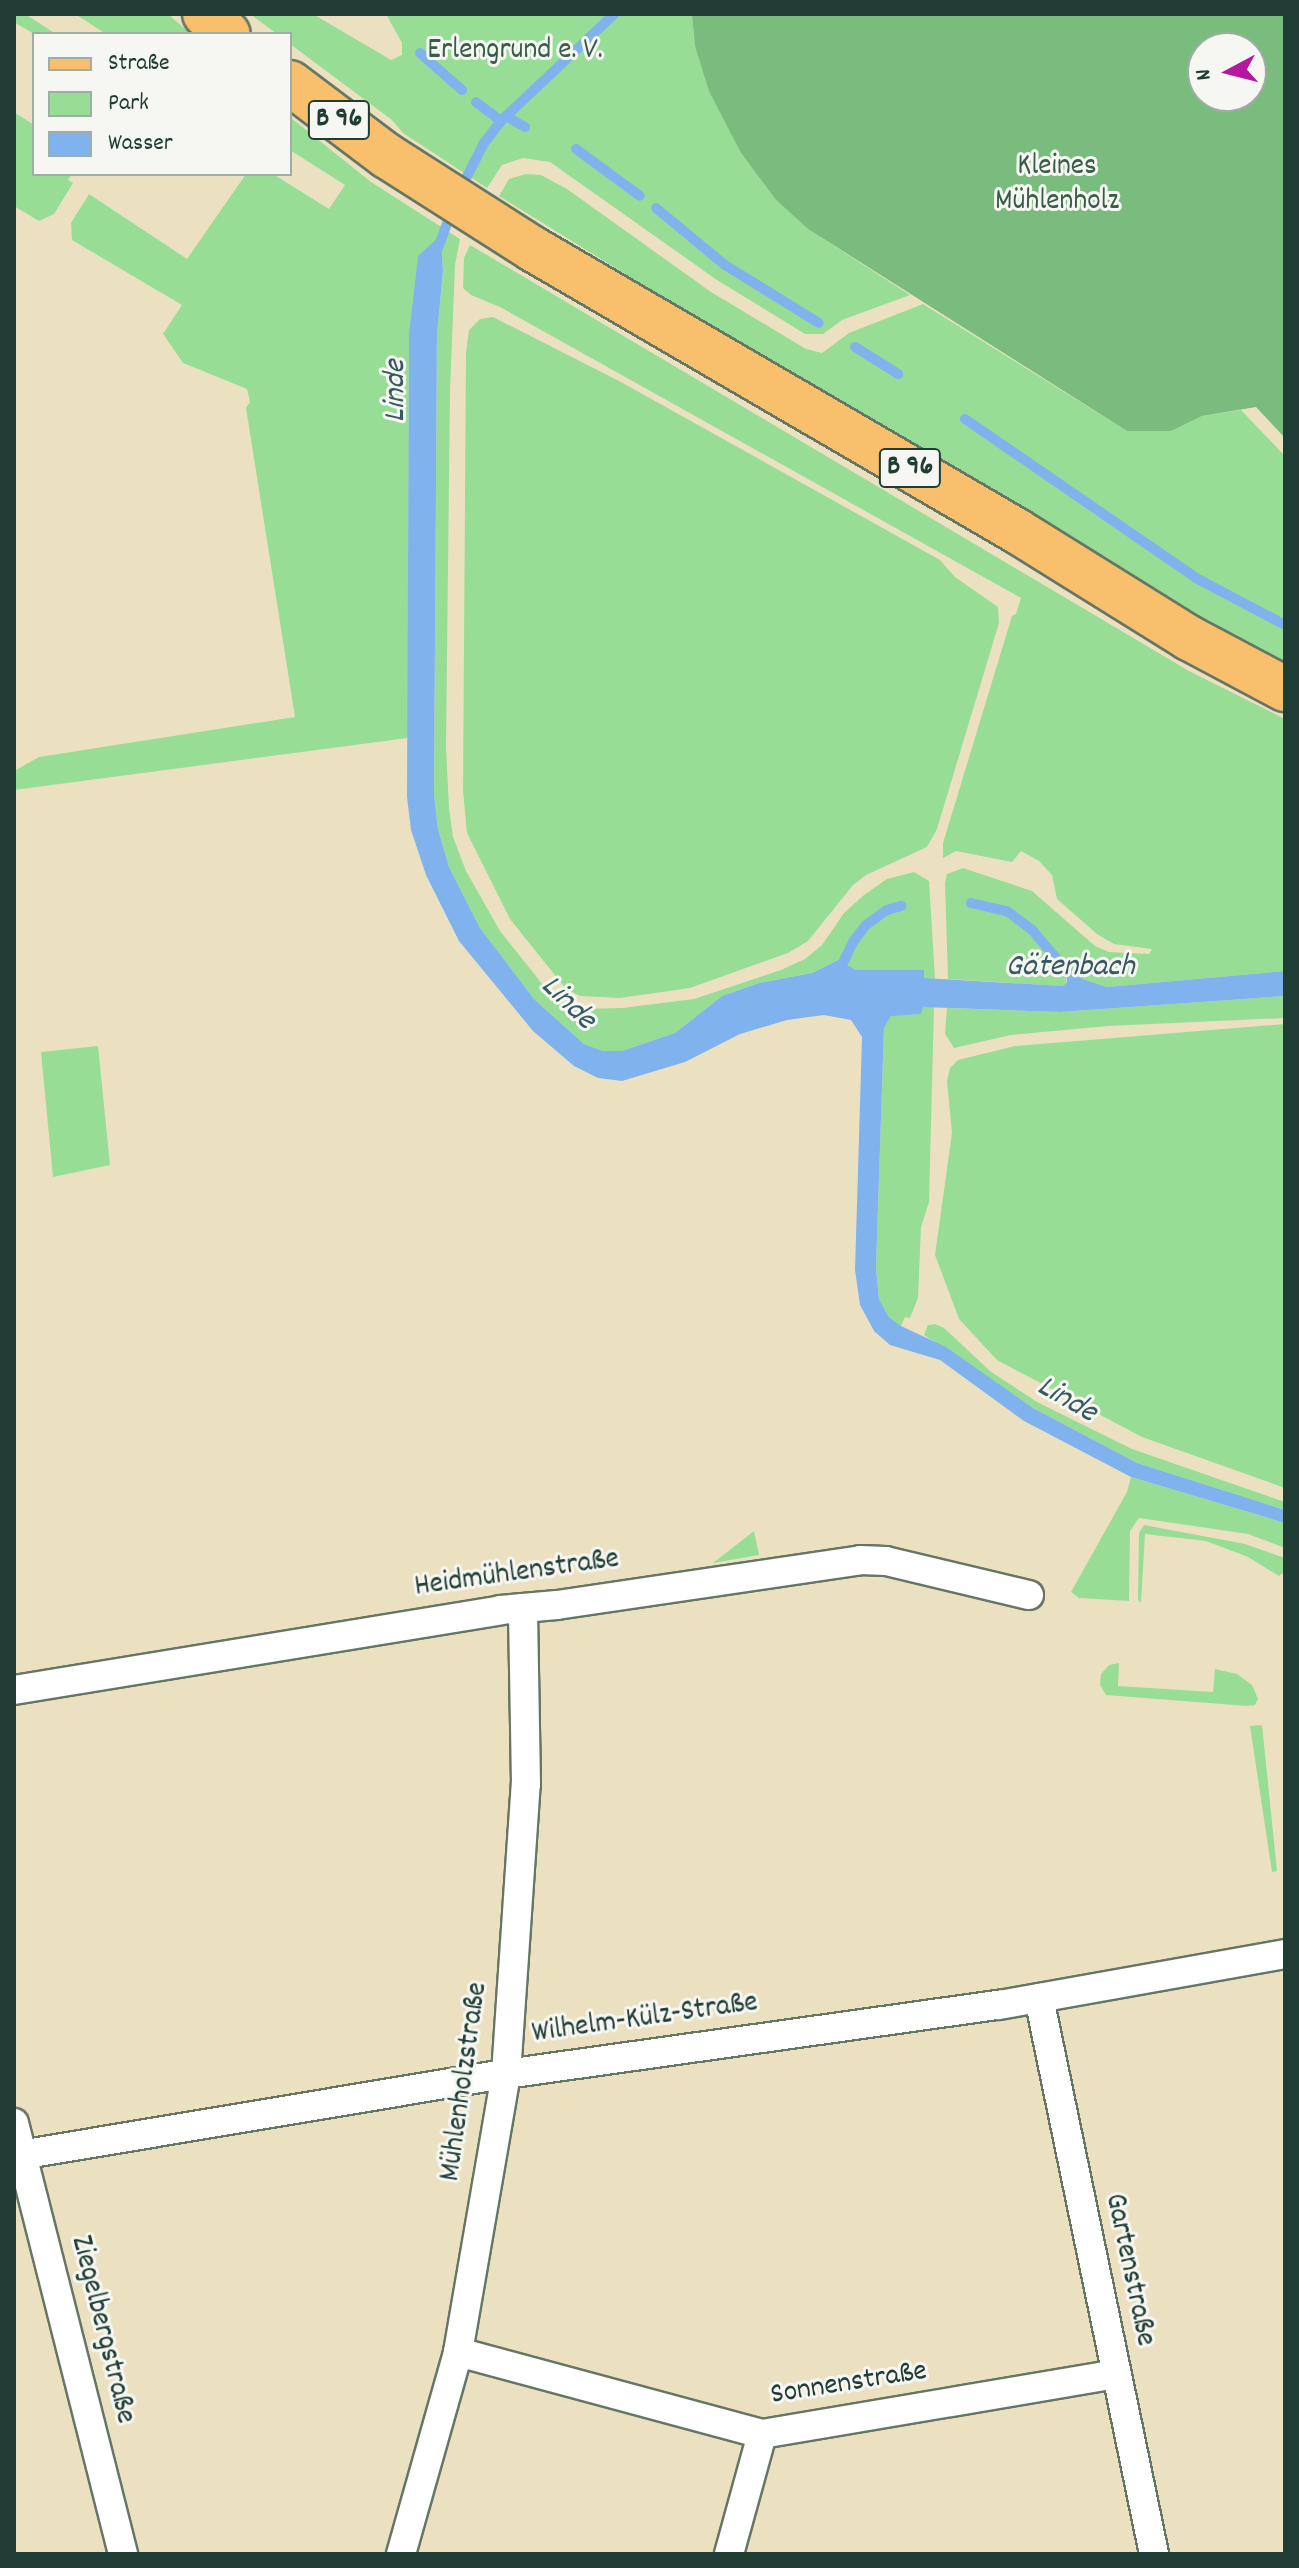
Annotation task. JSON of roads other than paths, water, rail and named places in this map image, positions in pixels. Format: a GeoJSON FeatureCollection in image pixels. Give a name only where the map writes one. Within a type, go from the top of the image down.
{"type":"FeatureCollection","features":[{"type":"Feature","properties":{"kind":"main road"},"geometry":{"type":"LineString","coordinates":[[205,14],[226,32]]}},
{"type":"Feature","properties":{"kind":"main road","name":"B 96"},"geometry":{"type":"LineString","coordinates":[[292,85],[387,156],[533,249],[1003,523],[1189,638],[1285,689]]}},
{"type":"Feature","properties":{"kind":"street","name":"Heidmühlenstraße"},"geometry":{"type":"LineString","coordinates":[[14,1690],[523,1608],[860,1560],[886,1561],[1029,1595]]}},
{"type":"Feature","properties":{"kind":"street","name":"Mühlenholzstraße"},"geometry":{"type":"LineString","coordinates":[[401,2554],[458,2352],[506,2074],[526,1784],[523,1608]]}},
{"type":"Feature","properties":{"kind":"street","name":"Wilhelm-Külz-Straße"},"geometry":{"type":"LineString","coordinates":[[18,2156],[506,2074],[1039,1998],[1285,1954]]}},
{"type":"Feature","properties":{"kind":"street","name":"Gartenstraße"},"geometry":{"type":"LineString","coordinates":[[1039,1998],[1154,2554]]}},
{"type":"Feature","properties":{"kind":"street","name":"Ziegelbergstraße"},"geometry":{"type":"LineString","coordinates":[[14,2123],[18,2156],[123,2554]]}},
{"type":"Feature","properties":{"kind":"street","name":"Sonnenstraße"},"geometry":{"type":"LineString","coordinates":[[458,2352],[762,2434],[1115,2374]]}},
{"type":"Feature","properties":{"kind":"street"},"geometry":{"type":"LineString","coordinates":[[729,2554],[762,2434]]}},
{"type":"Feature","properties":{"kind":"water"},"geometry":{"type":"Polygon","coordinates":[[[441,235],[443,271],[437,335],[434,794],[438,829],[449,867],[480,928],[535,1000],[584,1044],[603,1051],[622,1051],[675,1033],[722,996],[759,983],[812,973],[838,960],[856,970],[924,970],[924,978],[1063,986],[1067,983],[1066,970],[1072,969],[1082,979],[1107,987],[1285,971],[1285,996],[1060,1012],[923,1007],[921,1014],[891,1016],[884,1028],[876,1268],[879,1299],[889,1317],[901,1326],[946,1347],[1033,1408],[1137,1463],[1285,1510],[1285,1523],[1131,1477],[1024,1421],[940,1360],[890,1345],[874,1331],[860,1305],[855,1270],[862,1037],[851,1020],[824,1015],[787,1020],[740,1034],[685,1062],[622,1081],[598,1078],[574,1066],[533,1031],[459,941],[426,875],[411,830],[407,797],[409,332],[418,256],[441,235]]]}},
{"type":"Feature","properties":{"kind":"waterway","name":"Linde"},"geometry":{"type":"LineString","coordinates":[[459,192],[484,143],[501,121],[614,14]]}},
{"type":"Feature","properties":{"kind":"waterway"},"geometry":{"type":"LineString","coordinates":[[420,53],[462,90]]}},
{"type":"Feature","properties":{"kind":"waterway"},"geometry":{"type":"LineString","coordinates":[[476,102],[501,121]]}},
{"type":"Feature","properties":{"kind":"waterway"},"geometry":{"type":"LineString","coordinates":[[506,116],[525,127]]}},
{"type":"Feature","properties":{"kind":"waterway"},"geometry":{"type":"LineString","coordinates":[[576,149],[640,196]]}},
{"type":"Feature","properties":{"kind":"waterway"},"geometry":{"type":"LineString","coordinates":[[656,208],[725,265],[819,323]]}},
{"type":"Feature","properties":{"kind":"waterway","name":"Linde"},"geometry":{"type":"LineString","coordinates":[[438,248],[452,210]]}},
{"type":"Feature","properties":{"kind":"waterway"},"geometry":{"type":"LineString","coordinates":[[855,347],[898,374]]}},
{"type":"Feature","properties":{"kind":"waterway"},"geometry":{"type":"LineString","coordinates":[[965,419],[1196,578],[1285,625]]}},
{"type":"Feature","properties":{"kind":"waterway","name":"Gätenbach"},"geometry":{"type":"LineString","coordinates":[[971,903],[1007,911],[1032,930],[1075,980]]}},
{"type":"Feature","properties":{"kind":"waterway"},"geometry":{"type":"LineString","coordinates":[[838,973],[853,942],[866,925],[887,910],[901,906]]}},
{"type":"Feature","properties":{"kind":"park label","name":"Erlengrund e. V."},"geometry":{"type":"Point","coordinates":[515,52]}},
{"type":"Feature","properties":{"kind":"park label","name":"Kleines Mühlenholz"},"geometry":{"type":"Point","coordinates":[1057,185]}}]}
